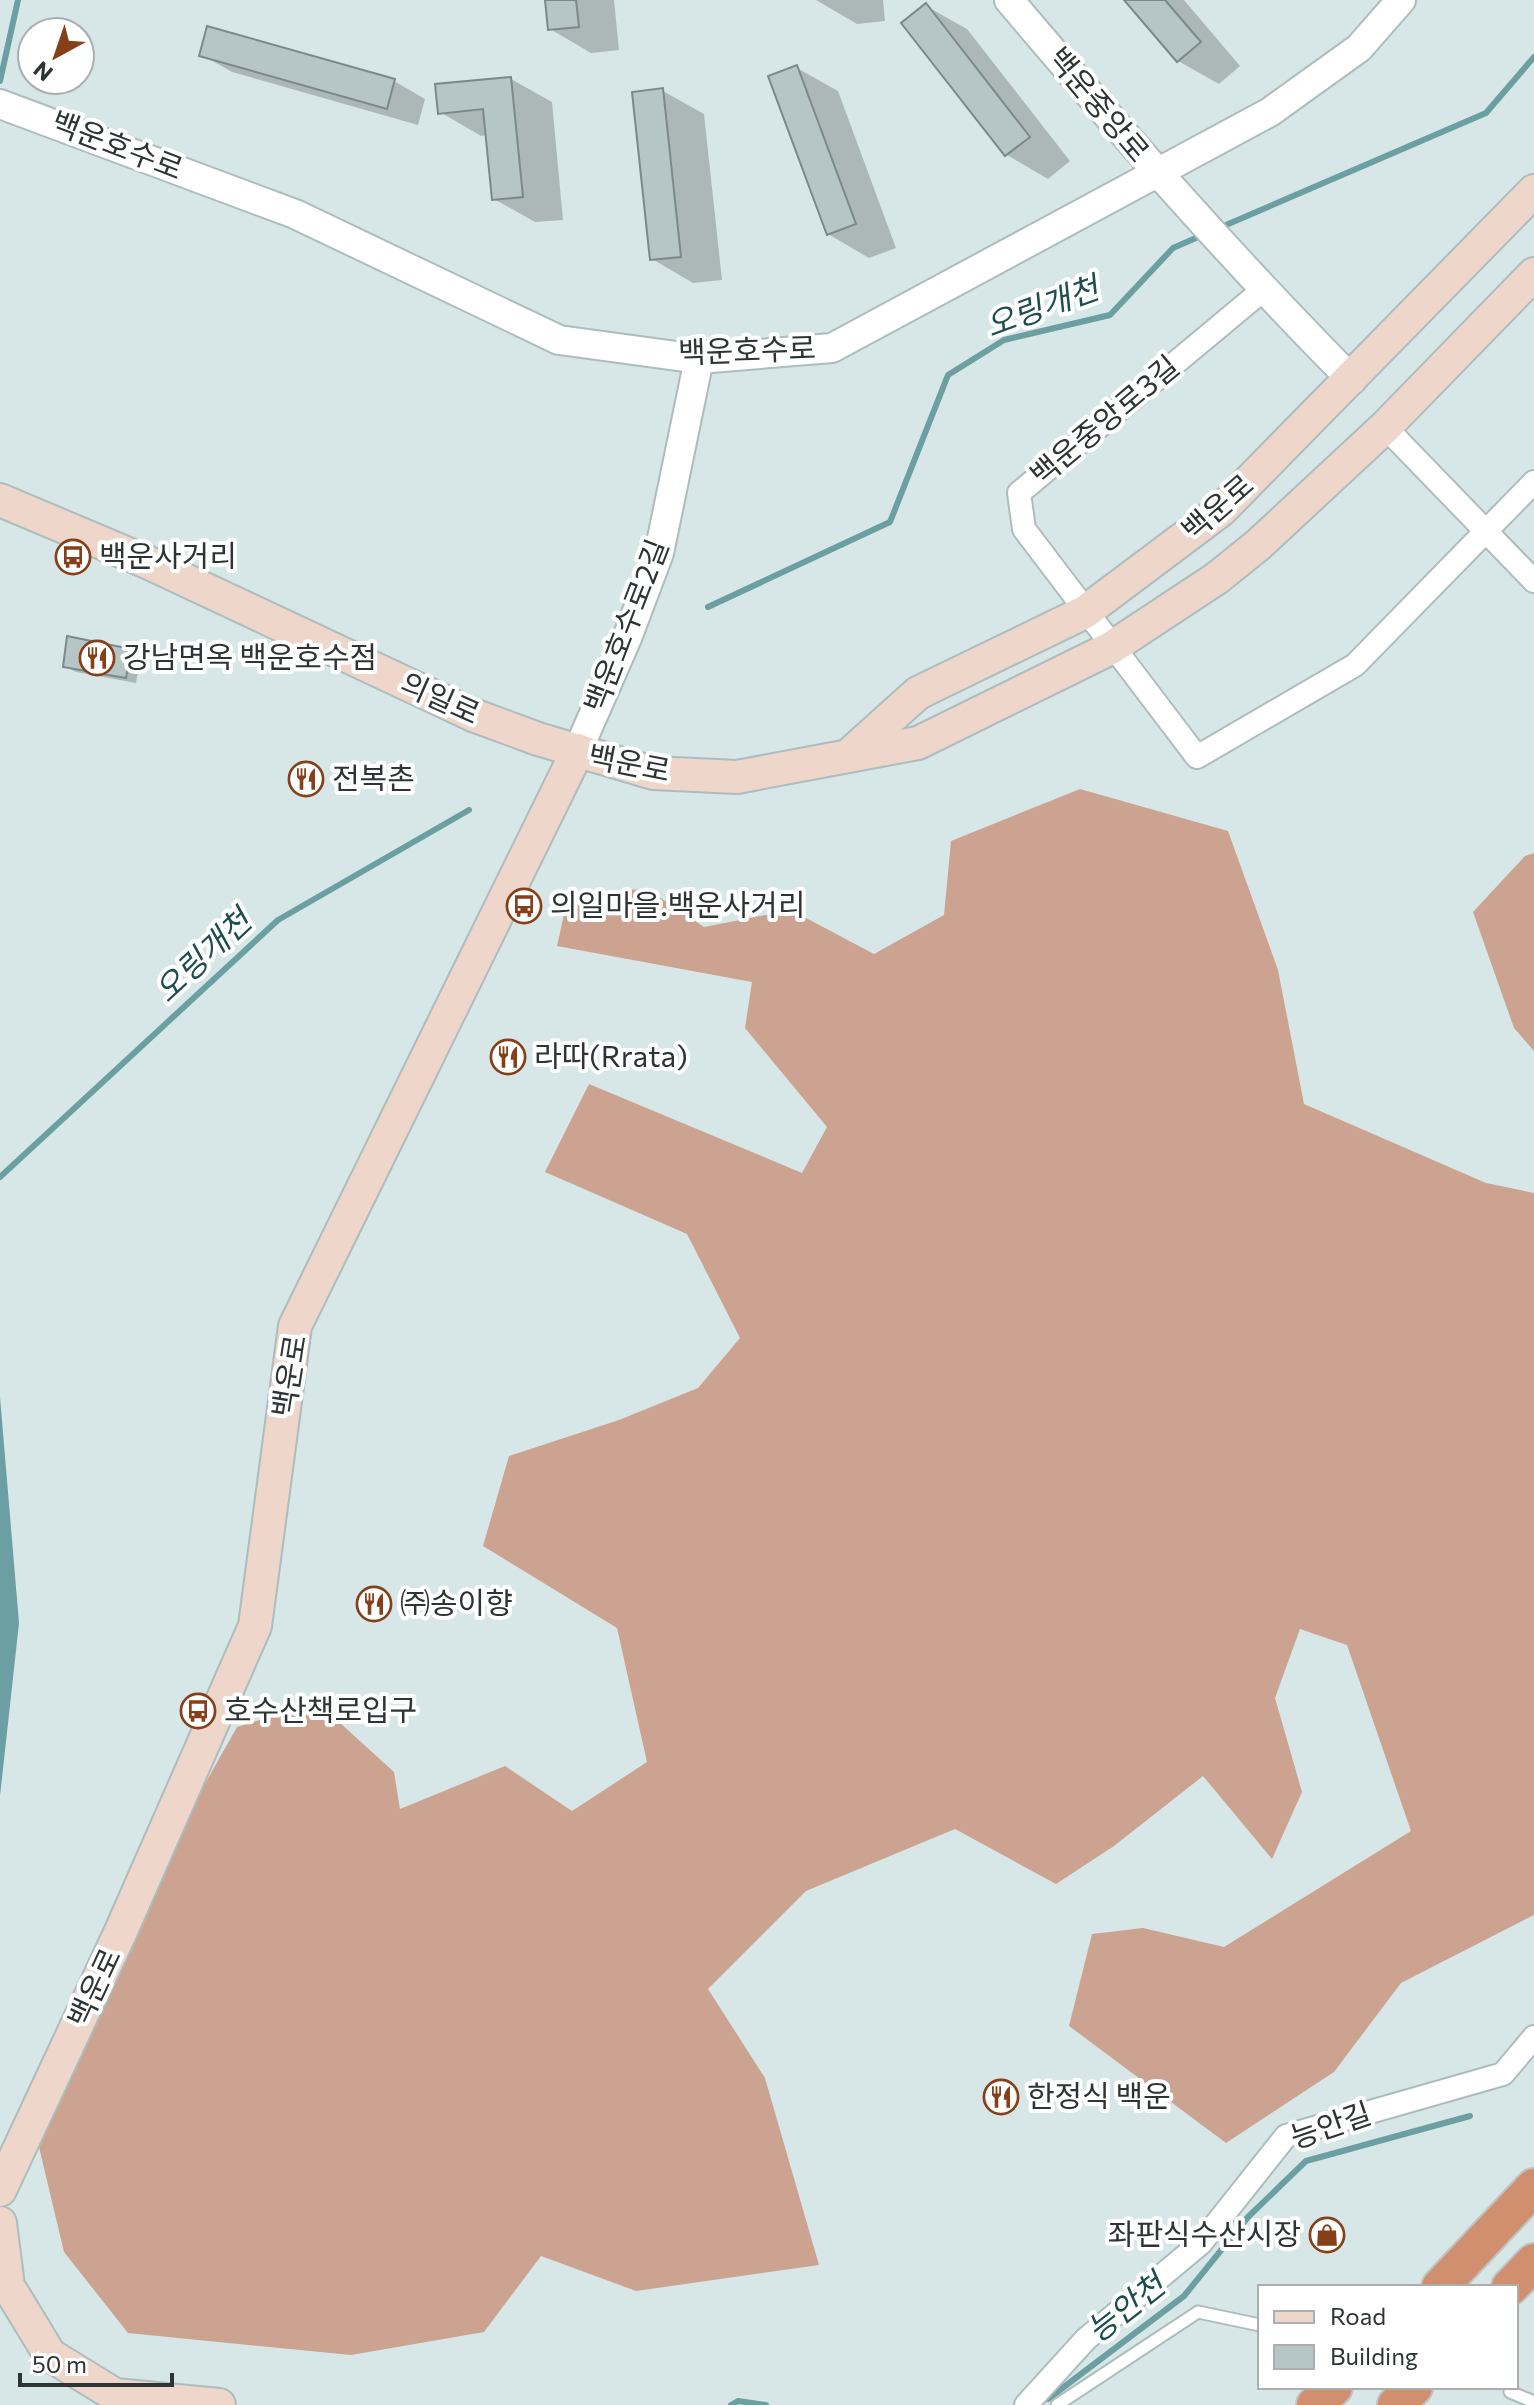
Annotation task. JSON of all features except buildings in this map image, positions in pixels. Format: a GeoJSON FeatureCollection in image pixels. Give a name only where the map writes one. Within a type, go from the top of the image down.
{"type":"FeatureCollection","features":[{"type":"Feature","properties":{"kind":"highway"},"geometry":{"type":"LineString","coordinates":[[1442,2285],[1534,2187]]}},
{"type":"Feature","properties":{"kind":"highway"},"geometry":{"type":"LineString","coordinates":[[1512,2285],[1534,2262]]}},
{"type":"Feature","properties":{"kind":"highway"},"geometry":{"type":"LineString","coordinates":[[1315,2405],[1332,2389]]}},
{"type":"Feature","properties":{"kind":"highway"},"geometry":{"type":"LineString","coordinates":[[1396,2405],[1412,2389]]}},
{"type":"Feature","properties":{"kind":"main road","name":"백운로"},"geometry":{"type":"LineString","coordinates":[[848,756],[918,693],[1085,612],[1221,510],[1352,380],[1534,191]]}},
{"type":"Feature","properties":{"kind":"main road","name":"백운로"},"geometry":{"type":"LineString","coordinates":[[0,2190],[121,1931],[255,1626],[295,1326],[578,750],[653,773],[737,777],[918,743],[1111,648],[1217,578],[1258,545],[1385,427],[1534,274]]}},
{"type":"Feature","properties":{"kind":"main road","name":"의일로"},"geometry":{"type":"LineString","coordinates":[[0,500],[147,562],[473,715],[578,750]]}},
{"type":"Feature","properties":{"kind":"main road"},"geometry":{"type":"LineString","coordinates":[[1181,540],[1172,568],[1175,580],[1185,585],[1217,578]]}},
{"type":"Feature","properties":{"kind":"main road"},"geometry":{"type":"LineString","coordinates":[[0,2223],[8,2286],[50,2355],[115,2395],[219,2405]]}},
{"type":"Feature","properties":{"kind":"street","name":"백운중앙로"},"geometry":{"type":"LineString","coordinates":[[1009,0],[1157,174],[1263,290]]}},
{"type":"Feature","properties":{"kind":"street","name":"백운호수로"},"geometry":{"type":"LineString","coordinates":[[0,104],[295,214],[559,340],[699,359],[832,348],[1157,174],[1282,103],[1359,48],[1401,0]]}},
{"type":"Feature","properties":{"kind":"street"},"geometry":{"type":"LineString","coordinates":[[1263,290],[1352,380]]}},
{"type":"Feature","properties":{"kind":"street","name":"백운중앙로3길"},"geometry":{"type":"LineString","coordinates":[[1085,612],[1024,529],[1019,493],[1263,290]]}},
{"type":"Feature","properties":{"kind":"street","name":"백운호수로2길"},"geometry":{"type":"LineString","coordinates":[[578,750],[627,638],[659,553],[699,359]]}},
{"type":"Feature","properties":{"kind":"street"},"geometry":{"type":"LineString","coordinates":[[1385,427],[1534,581]]}},
{"type":"Feature","properties":{"kind":"street"},"geometry":{"type":"LineString","coordinates":[[1085,612],[1197,757],[1355,665],[1534,482]]}},
{"type":"Feature","properties":{"kind":"street","name":"능안길"},"geometry":{"type":"LineString","coordinates":[[1026,2405],[1086,2339],[1201,2243],[1286,2136],[1503,2074],[1534,2037]]}},
{"type":"Feature","properties":{"kind":"lane"},"geometry":{"type":"LineString","coordinates":[[1057,2405],[1198,2312],[1258,2325]]}},
{"type":"Feature","properties":{"kind":"lane"},"geometry":{"type":"LineString","coordinates":[[1510,2392],[1534,2402]]}},
{"type":"Feature","properties":{"kind":"shaded area"},"geometry":{"type":"Polygon","coordinates":[[[1080,789],[1228,831],[1278,970],[1304,1104],[1486,1183],[1534,1193],[1534,1915],[1401,1983],[1334,2072],[1226,2143],[1069,2026],[1092,1934],[1143,1928],[1224,1947],[1411,1831],[1347,1645],[1300,1629],[1275,1698],[1302,1792],[1272,1859],[1203,1776],[1114,1846],[1056,1884],[955,1829],[806,1891],[708,1989],[765,2078],[819,2265],[636,2291],[541,2256],[484,2332],[351,2355],[128,2333],[64,2252],[39,2147],[149,1883],[237,1727],[317,1702],[394,1772],[400,1809],[505,1766],[572,1811],[647,1762],[617,1628],[483,1546],[509,1456],[619,1420],[698,1388],[740,1338],[687,1234],[545,1172],[589,1084],[802,1173],[827,1127],[745,1028],[752,982],[557,946],[569,892],[647,889],[704,927],[791,910],[874,954],[944,915],[951,841],[1080,789]]]}},
{"type":"Feature","properties":{"kind":"shaded area"},"geometry":{"type":"Polygon","coordinates":[[[1534,853],[1534,1051],[1514,1028],[1473,912],[1525,856],[1534,853]]]}},
{"type":"Feature","properties":{"kind":"water"},"geometry":{"type":"Polygon","coordinates":[[[0,1397],[19,1623],[0,1796],[0,1397]]]}},
{"type":"Feature","properties":{"kind":"waterway"},"geometry":{"type":"LineString","coordinates":[[0,81],[18,0]]}},
{"type":"Feature","properties":{"kind":"waterway","name":"오링개천"},"geometry":{"type":"LineString","coordinates":[[1219,228],[1486,113],[1534,57]]}},
{"type":"Feature","properties":{"kind":"waterway","name":"오링개천"},"geometry":{"type":"LineString","coordinates":[[708,607],[890,522],[948,375],[1004,340],[1110,315],[1173,248],[1205,234]]}},
{"type":"Feature","properties":{"kind":"waterway","name":"오링개천"},"geometry":{"type":"LineString","coordinates":[[0,1177],[278,920],[469,810]]}},
{"type":"Feature","properties":{"kind":"waterway","name":"능안천"},"geometry":{"type":"LineString","coordinates":[[1048,2399],[1184,2296],[1248,2217],[1306,2161],[1470,2116]]}},
{"type":"Feature","properties":{"kind":"waterway","name":"능안천"},"geometry":{"type":"LineString","coordinates":[[731,2405],[738,2401],[766,2405]]}},
{"type":"Feature","properties":{"kind":"place","name":"백운사거리"},"geometry":{"type":"Point","coordinates":[73,557]}},
{"type":"Feature","properties":{"kind":"place","name":"강남면옥 백운호수점"},"geometry":{"type":"Point","coordinates":[97,658]}},
{"type":"Feature","properties":{"kind":"place","name":"전복촌"},"geometry":{"type":"Point","coordinates":[306,779]}},
{"type":"Feature","properties":{"kind":"place","name":"의일마을.백운사거리"},"geometry":{"type":"Point","coordinates":[524,906]}},
{"type":"Feature","properties":{"kind":"place","name":"라따(Rrata)"},"geometry":{"type":"Point","coordinates":[508,1057]}},
{"type":"Feature","properties":{"kind":"place","name":"㈜송이향"},"geometry":{"type":"Point","coordinates":[374,1604]}},
{"type":"Feature","properties":{"kind":"place","name":"호수산책로입구"},"geometry":{"type":"Point","coordinates":[198,1711]}},
{"type":"Feature","properties":{"kind":"place","name":"한정식 백운"},"geometry":{"type":"Point","coordinates":[1001,2097]}},
{"type":"Feature","properties":{"kind":"place","name":"좌판식수산시장"},"geometry":{"type":"Point","coordinates":[1327,2235]}}]}
